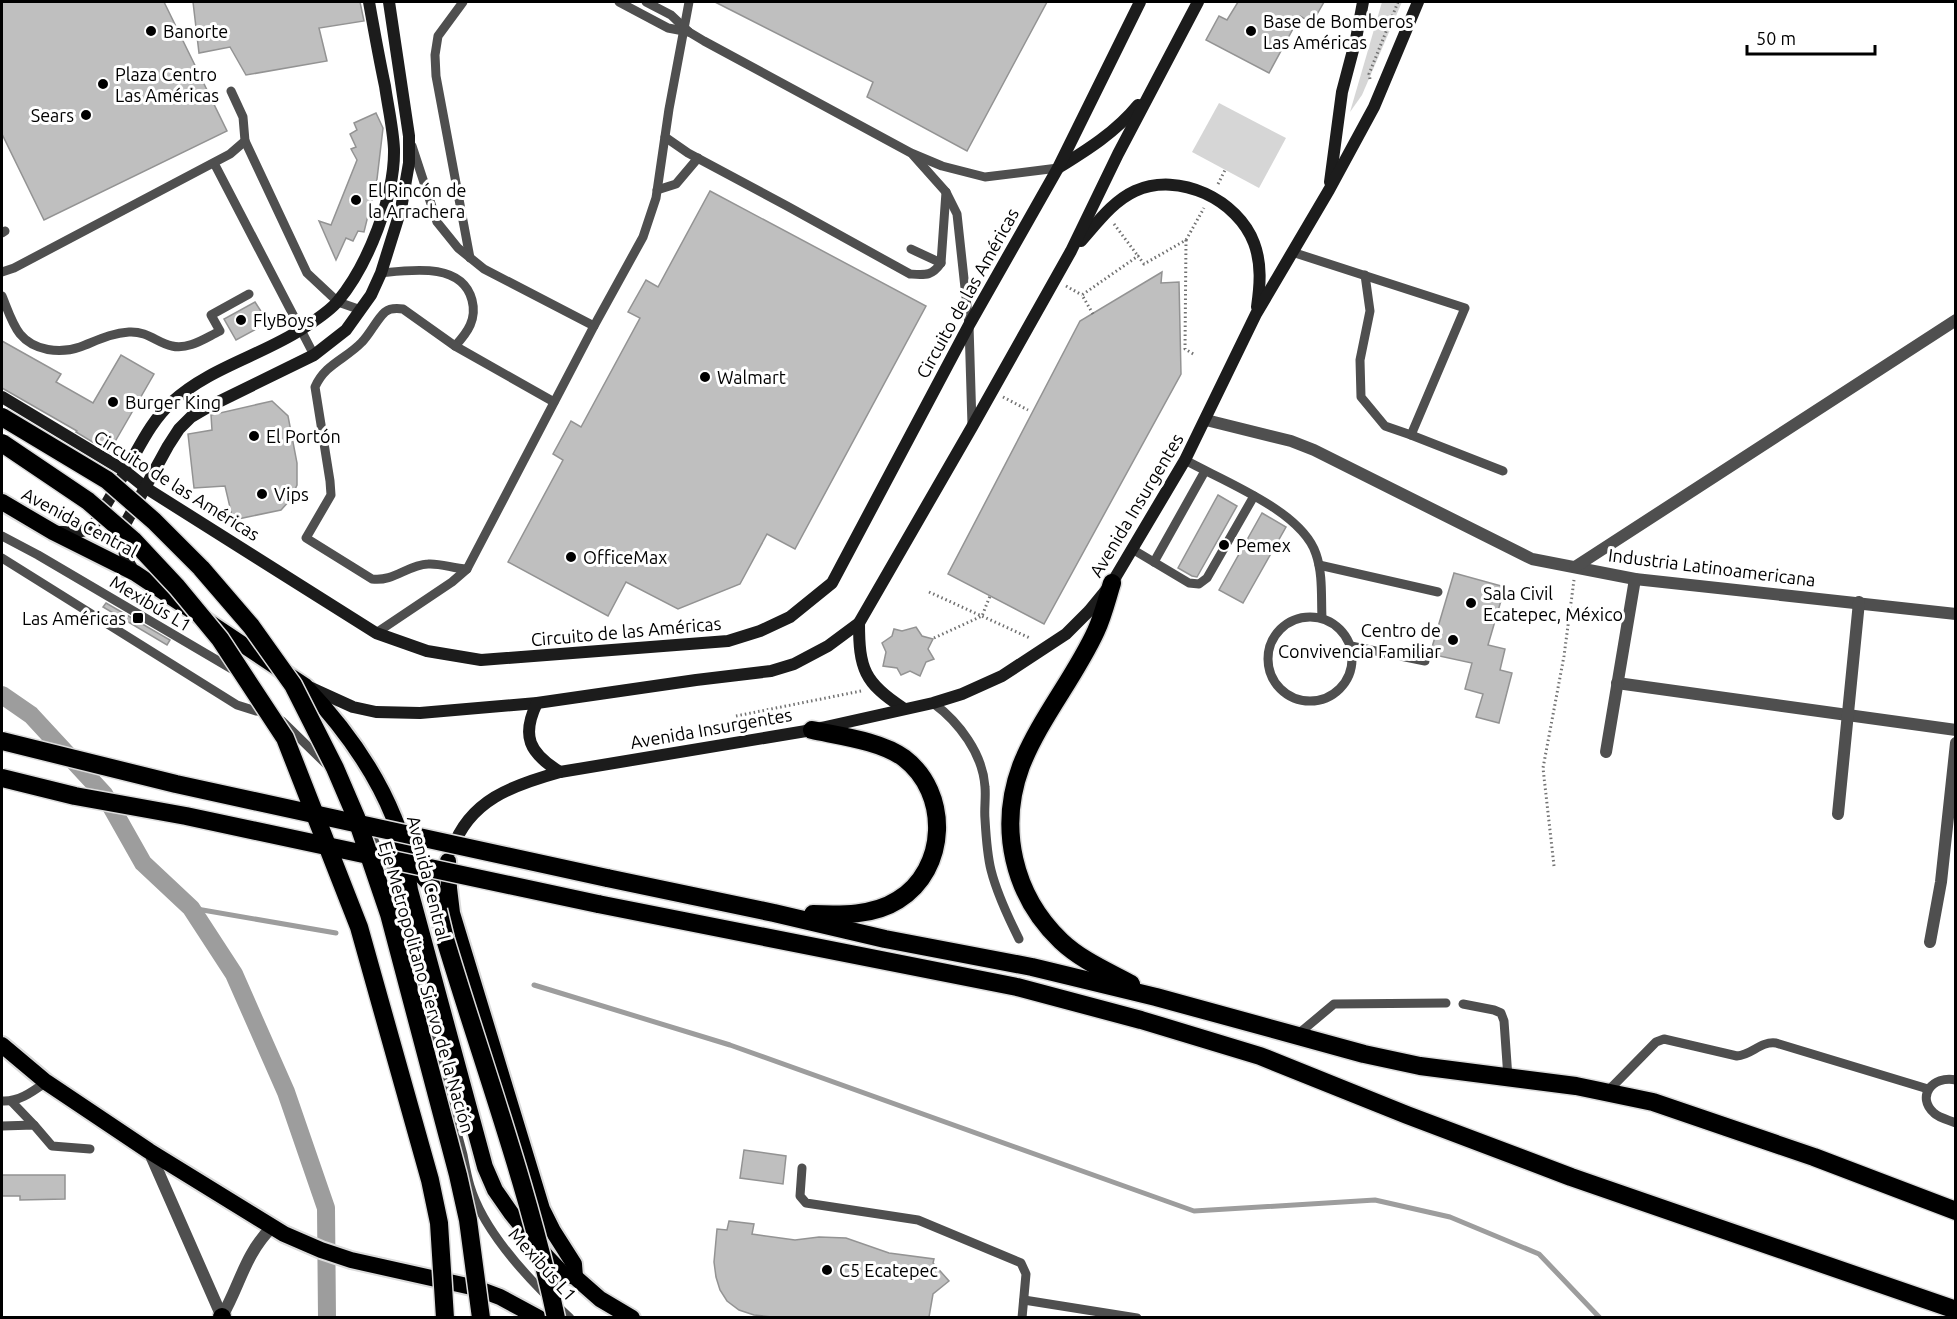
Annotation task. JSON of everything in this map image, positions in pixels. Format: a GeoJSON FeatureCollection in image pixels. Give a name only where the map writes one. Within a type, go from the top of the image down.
{"type":"FeatureCollection","features":[{"type":"Feature","properties":{"kind":"highway","name":"Eje Metropolitano Siervo de la Nación"},"geometry":{"type":"LineString","coordinates":[[2,417],[107,480],[154,521],[201,568],[251,626],[293,685],[335,768],[356,817],[389,914],[458,1175],[468,1220],[481,1317]]}},
{"type":"Feature","properties":{"kind":"highway"},"geometry":{"type":"LineString","coordinates":[[2,443],[88,501],[133,540],[177,587],[220,639],[285,738],[359,927],[430,1180],[439,1223],[445,1317]]}},
{"type":"Feature","properties":{"kind":"highway","name":"Avenida Central"},"geometry":{"type":"LineString","coordinates":[[2,502],[53,532],[135,573],[305,686],[328,710],[369,767],[395,819],[405,856],[410,890],[485,1167],[495,1190],[536,1244],[563,1274],[575,1276],[600,1299],[632,1317]]}},
{"type":"Feature","properties":{"kind":"highway"},"geometry":{"type":"LineString","coordinates":[[1112,583],[1097,630],[1022,765],[1011,801],[1010,838],[1017,872],[1029,898],[1062,941],[1091,963],[1156,997]]}},
{"type":"Feature","properties":{"kind":"highway"},"geometry":{"type":"LineString","coordinates":[[774,913],[844,915],[882,907],[898,900],[923,875],[933,855],[937,837],[938,819],[934,801],[918,772],[904,758],[889,750],[812,730]]}},
{"type":"Feature","properties":{"kind":"highway"},"geometry":{"type":"LineString","coordinates":[[2,741],[176,784],[885,939],[1032,967],[1156,997],[1364,1054],[1420,1066],[1576,1086],[1664,1105],[1814,1157],[1956,1211]]}},
{"type":"Feature","properties":{"kind":"highway"},"geometry":{"type":"LineString","coordinates":[[2,778],[75,796],[186,816],[598,904],[1017,987],[1141,1020],[1260,1056],[1571,1177],[1956,1310]]}},
{"type":"Feature","properties":{"kind":"highway"},"geometry":{"type":"LineString","coordinates":[[405,856],[431,884],[444,939],[506,1131],[540,1250],[556,1317]]}},
{"type":"Feature","properties":{"kind":"highway"},"geometry":{"type":"LineString","coordinates":[[431,884],[448,861]]}},
{"type":"Feature","properties":{"kind":"highway","name":"Avenida Central"},"geometry":{"type":"LineString","coordinates":[[448,861],[452,913],[542,1209],[573,1264],[575,1276]]}},
{"type":"Feature","properties":{"kind":"highway"},"geometry":{"type":"LineString","coordinates":[[2,1045],[46,1082],[149,1151],[278,1230],[321,1250],[388,1269],[476,1288],[539,1317]]}},
{"type":"Feature","properties":{"kind":"main road"},"geometry":{"type":"LineString","coordinates":[[53,532],[87,530],[94,525],[147,432],[172,402],[191,387],[300,330],[338,302],[360,268],[386,204],[392,181],[394,151],[392,124],[369,2]]}},
{"type":"Feature","properties":{"kind":"main road"},"geometry":{"type":"LineString","coordinates":[[135,573],[126,558],[122,543],[124,526],[179,429],[191,417],[208,407],[314,355],[345,330],[371,295],[381,273],[401,209],[409,163],[409,136],[389,2]]}},
{"type":"Feature","properties":{"kind":"main road","name":"Circuito de las Américas"},"geometry":{"type":"LineString","coordinates":[[2,397],[125,471],[146,488],[376,633],[427,651],[481,660],[728,641],[760,631],[790,617],[832,583],[969,325],[1058,168],[1140,2]]}},
{"type":"Feature","properties":{"kind":"main road"},"geometry":{"type":"LineString","coordinates":[[305,686],[353,707],[376,712],[420,713],[537,703],[771,671],[794,664],[828,646],[859,622],[972,427],[1071,251],[1118,154],[1198,2]]}},
{"type":"Feature","properties":{"kind":"main road"},"geometry":{"type":"LineString","coordinates":[[1329,190],[1342,92],[1363,2]]}},
{"type":"Feature","properties":{"kind":"main road","name":"Avenida Insurgentes"},"geometry":{"type":"LineString","coordinates":[[448,861],[456,839],[483,804],[528,781],[560,772],[812,730],[933,703],[962,694],[1002,676],[1066,634],[1112,583],[1185,460],[1256,314],[1329,190],[1374,107],[1418,2]]}},
{"type":"Feature","properties":{"kind":"main road"},"geometry":{"type":"LineString","coordinates":[[1058,168],[1123,123],[1154,86]]}},
{"type":"Feature","properties":{"kind":"main road"},"geometry":{"type":"LineString","coordinates":[[1071,251],[1106,213],[1135,191],[1157,185],[1176,185],[1195,189],[1230,209],[1245,224],[1254,243],[1259,262],[1261,285],[1256,314]]}},
{"type":"Feature","properties":{"kind":"main road"},"geometry":{"type":"LineString","coordinates":[[859,622],[859,650],[865,673],[882,695],[903,708]]}},
{"type":"Feature","properties":{"kind":"main road"},"geometry":{"type":"LineString","coordinates":[[537,703],[529,719],[528,732],[531,743],[547,764],[560,772]]}},
{"type":"Feature","properties":{"kind":"street"},"geometry":{"type":"LineString","coordinates":[[1575,567],[1956,320]]}},
{"type":"Feature","properties":{"kind":"street","name":"Industria Latinoamericana"},"geometry":{"type":"LineString","coordinates":[[1206,420],[1303,445],[1532,559],[1635,579],[1956,614]]}},
{"type":"Feature","properties":{"kind":"street"},"geometry":{"type":"LineString","coordinates":[[1606,752],[1635,579]]}},
{"type":"Feature","properties":{"kind":"street"},"geometry":{"type":"LineString","coordinates":[[1838,814],[1859,602]]}},
{"type":"Feature","properties":{"kind":"street"},"geometry":{"type":"LineString","coordinates":[[1617,683],[1956,730]]}},
{"type":"Feature","properties":{"kind":"street"},"geometry":{"type":"LineString","coordinates":[[1930,942],[1941,882],[1956,743]]}},
{"type":"Feature","properties":{"kind":"street"},"geometry":{"type":"LineString","coordinates":[[149,1151],[222,1317]]}},
{"type":"Feature","properties":{"kind":"street"},"geometry":{"type":"LineString","coordinates":[[222,1317],[240,1274],[260,1239],[278,1230]]}},
{"type":"Feature","properties":{"kind":"lane"},"geometry":{"type":"LineString","coordinates":[[463,2],[438,36],[435,55],[436,76],[470,258]]}},
{"type":"Feature","properties":{"kind":"lane"},"geometry":{"type":"LineString","coordinates":[[620,2],[668,28],[686,30]]}},
{"type":"Feature","properties":{"kind":"lane"},"geometry":{"type":"LineString","coordinates":[[646,2],[671,15],[686,30],[911,153],[942,166],[986,177],[1058,168]]}},
{"type":"Feature","properties":{"kind":"lane"},"geometry":{"type":"LineString","coordinates":[[376,633],[452,582],[467,569],[643,237],[657,190],[689,2]]}},
{"type":"Feature","properties":{"kind":"lane"},"geometry":{"type":"LineString","coordinates":[[231,91],[243,117],[244,141],[307,273],[338,302],[361,310]]}},
{"type":"Feature","properties":{"kind":"lane"},"geometry":{"type":"LineString","coordinates":[[409,136],[437,222],[458,248],[484,268],[594,326]]}},
{"type":"Feature","properties":{"kind":"lane"},"geometry":{"type":"LineString","coordinates":[[665,137],[698,159],[910,274],[925,275],[935,272],[941,263],[946,192]]}},
{"type":"Feature","properties":{"kind":"lane"},"geometry":{"type":"LineString","coordinates":[[2,272],[14,268],[214,163],[230,154],[244,141]]}},
{"type":"Feature","properties":{"kind":"lane"},"geometry":{"type":"LineString","coordinates":[[911,153],[946,192],[957,214],[969,325],[972,427]]}},
{"type":"Feature","properties":{"kind":"lane"},"geometry":{"type":"LineString","coordinates":[[657,190],[676,184],[698,159]]}},
{"type":"Feature","properties":{"kind":"lane"},"geometry":{"type":"LineString","coordinates":[[214,163],[314,355]]}},
{"type":"Feature","properties":{"kind":"lane"},"geometry":{"type":"LineString","coordinates":[[911,249],[941,263]]}},
{"type":"Feature","properties":{"kind":"lane"},"geometry":{"type":"LineString","coordinates":[[1292,252],[1465,308],[1411,435]]}},
{"type":"Feature","properties":{"kind":"lane"},"geometry":{"type":"LineString","coordinates":[[381,273],[412,270],[443,273],[459,279],[470,289],[475,311],[467,333],[455,346]]}},
{"type":"Feature","properties":{"kind":"lane"},"geometry":{"type":"LineString","coordinates":[[1365,275],[1370,311],[1360,360],[1361,397],[1385,426],[1503,471]]}},
{"type":"Feature","properties":{"kind":"lane"},"geometry":{"type":"LineString","coordinates":[[2,296],[20,333],[33,346],[53,351],[77,348],[110,334],[131,332],[151,335],[172,346],[189,346],[220,331],[211,315],[249,294]]}},
{"type":"Feature","properties":{"kind":"lane"},"geometry":{"type":"LineString","coordinates":[[467,569],[427,564],[382,580],[372,579],[306,538],[331,495],[315,387],[320,375],[359,345],[384,313],[392,308],[403,309],[455,346],[554,402]]}},
{"type":"Feature","properties":{"kind":"lane"},"geometry":{"type":"LineString","coordinates":[[1185,460],[1254,496],[1288,517],[1300,528],[1314,548],[1319,565],[1322,618]]}},
{"type":"Feature","properties":{"kind":"lane"},"geometry":{"type":"LineString","coordinates":[[1154,562],[1205,471]]}},
{"type":"Feature","properties":{"kind":"lane"},"geometry":{"type":"LineString","coordinates":[[1132,549],[1189,583],[1199,585],[1204,582],[1254,496]]}},
{"type":"Feature","properties":{"kind":"lane","name":"Mexibús L1"},"geometry":{"type":"LineString","coordinates":[[2,536],[249,680],[264,697],[272,712],[320,757],[364,814],[375,837],[394,896],[470,1188],[482,1213],[520,1268],[570,1317]]}},
{"type":"Feature","properties":{"kind":"lane"},"geometry":{"type":"LineString","coordinates":[[2,558],[237,705],[256,711],[272,712]]}},
{"type":"Feature","properties":{"kind":"lane"},"geometry":{"type":"LineString","coordinates":[[1319,565],[1438,592]]}},
{"type":"Feature","properties":{"kind":"lane"},"geometry":{"type":"LineString","coordinates":[[1308,616],[1322,618],[1334,624],[1344,633],[1351,646],[1353,660],[1350,673],[1343,685],[1333,694],[1320,700],[1306,701],[1293,697],[1281,689],[1268,665],[1269,651],[1274,638],[1283,627],[1308,616]]}},
{"type":"Feature","properties":{"kind":"lane"},"geometry":{"type":"LineString","coordinates":[[1351,646],[1425,661]]}},
{"type":"Feature","properties":{"kind":"lane"},"geometry":{"type":"LineString","coordinates":[[933,703],[950,715],[969,742],[981,766],[985,787],[984,819],[991,869],[1005,910],[1019,939]]}},
{"type":"Feature","properties":{"kind":"lane"},"geometry":{"type":"LineString","coordinates":[[1297,1035],[1334,1004],[1446,1003]]}},
{"type":"Feature","properties":{"kind":"lane"},"geometry":{"type":"LineString","coordinates":[[1463,1004],[1494,1010],[1504,1017],[1508,1078]]}},
{"type":"Feature","properties":{"kind":"lane"},"geometry":{"type":"LineString","coordinates":[[1606,1092],[1656,1042],[1664,1039],[1737,1056],[1744,1056],[1762,1044],[1776,1043],[1928,1089]]}},
{"type":"Feature","properties":{"kind":"lane"},"geometry":{"type":"LineString","coordinates":[[1956,1080],[1941,1079],[1934,1082],[1928,1089],[1927,1101],[1935,1115],[1956,1123]]}},
{"type":"Feature","properties":{"kind":"lane"},"geometry":{"type":"LineString","coordinates":[[2,1101],[12,1102],[46,1082]]}},
{"type":"Feature","properties":{"kind":"lane"},"geometry":{"type":"LineString","coordinates":[[12,1102],[52,1146],[90,1149]]}},
{"type":"Feature","properties":{"kind":"lane"},"geometry":{"type":"LineString","coordinates":[[2,1126],[34,1125]]}},
{"type":"Feature","properties":{"kind":"lane"},"geometry":{"type":"LineString","coordinates":[[802,1168],[799,1191],[802,1200],[806,1203],[918,1220],[1021,1263],[1026,1274],[1022,1317]]}},
{"type":"Feature","properties":{"kind":"lane"},"geometry":{"type":"LineString","coordinates":[[1024,1300],[1137,1317]]}},
{"type":"Feature","properties":{"kind":"path"},"geometry":{"type":"LineString","coordinates":[[1106,213],[1144,264],[1186,240],[1185,349],[1196,356]]}},
{"type":"Feature","properties":{"kind":"path"},"geometry":{"type":"LineString","coordinates":[[1093,314],[1082,295],[1138,256]]}},
{"type":"Feature","properties":{"kind":"path"},"geometry":{"type":"LineString","coordinates":[[1554,866],[1543,768],[1564,656],[1575,567]]}},
{"type":"Feature","properties":{"kind":"path"},"geometry":{"type":"LineString","coordinates":[[928,592],[1030,638]]}},
{"type":"Feature","properties":{"kind":"path"},"geometry":{"type":"LineString","coordinates":[[934,638],[982,616],[990,596]]}},
{"type":"Feature","properties":{"kind":"path"},"geometry":{"type":"LineString","coordinates":[[736,716],[877,688]]}},
{"type":"Feature","properties":{"kind":"shaded area"},"geometry":{"type":"Polygon","coordinates":[[[1382,2],[1402,2],[1362,95],[1350,112],[1382,2]]]}},
{"type":"Feature","properties":{"kind":"shaded area"},"geometry":{"type":"Polygon","coordinates":[[[1219,103],[1286,138],[1259,188],[1192,152],[1219,103]]]}},
{"type":"Feature","properties":{"kind":"building","name":"Plaza Centro Las Américas"},"geometry":{"type":"Polygon","coordinates":[[[2,2],[164,2],[227,131],[44,220],[2,134],[2,2]]]}},
{"type":"Feature","properties":{"kind":"building"},"geometry":{"type":"Polygon","coordinates":[[[193,2],[360,2],[364,21],[319,28],[327,61],[246,75],[230,47],[199,53],[193,2]]]}},
{"type":"Feature","properties":{"kind":"building"},"geometry":{"type":"Polygon","coordinates":[[[715,2],[1047,2],[967,151],[867,97],[873,82],[715,2]]]}},
{"type":"Feature","properties":{"kind":"building","name":"Base de Bomberos Las Américas"},"geometry":{"type":"Polygon","coordinates":[[[1238,2],[1324,2],[1312,23],[1300,16],[1269,73],[1206,40],[1219,16],[1227,20],[1238,2]]]}},
{"type":"Feature","properties":{"kind":"building","name":"El Rincón de la Arrachera"},"geometry":{"type":"Polygon","coordinates":[[[376,113],[383,128],[377,179],[364,232],[358,231],[353,241],[346,238],[336,260],[319,221],[331,225],[357,160],[351,149],[356,147],[350,134],[357,130],[354,123],[376,113]]]}},
{"type":"Feature","properties":{"kind":"building"},"geometry":{"type":"Polygon","coordinates":[[[710,191],[926,306],[795,549],[767,534],[740,584],[678,609],[626,582],[608,616],[508,562],[563,460],[553,454],[571,421],[581,427],[640,318],[628,312],[646,280],[658,287],[710,191]]]}},
{"type":"Feature","properties":{"kind":"building"},"geometry":{"type":"Polygon","coordinates":[[[1162,272],[1161,283],[1179,282],[1181,374],[1044,624],[948,574],[1080,321],[1162,272]]]}},
{"type":"Feature","properties":{"kind":"building","name":"FlyBoys"},"geometry":{"type":"Polygon","coordinates":[[[255,302],[264,316],[254,322],[258,328],[236,340],[224,319],[255,302]]]}},
{"type":"Feature","properties":{"kind":"building"},"geometry":{"type":"Polygon","coordinates":[[[2,341],[61,374],[56,382],[93,403],[121,355],[154,374],[109,452],[2,388],[2,341]]]}},
{"type":"Feature","properties":{"kind":"building"},"geometry":{"type":"Polygon","coordinates":[[[272,401],[288,416],[297,463],[297,485],[290,500],[281,510],[233,520],[225,486],[194,488],[188,434],[212,430],[211,415],[272,401]]]}},
{"type":"Feature","properties":{"kind":"building"},"geometry":{"type":"Polygon","coordinates":[[[1218,495],[1237,506],[1197,577],[1192,576],[1178,568],[1218,495]]]}},
{"type":"Feature","properties":{"kind":"building"},"geometry":{"type":"Polygon","coordinates":[[[1262,513],[1286,527],[1243,603],[1219,590],[1262,513]]]}},
{"type":"Feature","properties":{"kind":"building"},"geometry":{"type":"Polygon","coordinates":[[[1454,573],[1505,587],[1488,645],[1505,649],[1500,670],[1512,673],[1499,723],[1476,717],[1483,694],[1465,689],[1472,663],[1430,654],[1454,573]]]}},
{"type":"Feature","properties":{"kind":"building"},"geometry":{"type":"Polygon","coordinates":[[[106,603],[170,640],[167,645],[103,607],[106,603]]]}},
{"type":"Feature","properties":{"kind":"building"},"geometry":{"type":"Polygon","coordinates":[[[916,627],[922,636],[933,639],[928,649],[934,659],[926,662],[920,676],[910,671],[901,675],[897,668],[883,666],[886,652],[882,643],[892,636],[894,629],[902,631],[916,627]]]}},
{"type":"Feature","properties":{"kind":"building"},"geometry":{"type":"Polygon","coordinates":[[[744,1150],[786,1156],[783,1184],[740,1178],[744,1150]]]}},
{"type":"Feature","properties":{"kind":"building"},"geometry":{"type":"Polygon","coordinates":[[[2,1175],[65,1175],[65,1199],[20,1200],[20,1196],[2,1196],[2,1175]]]}},
{"type":"Feature","properties":{"kind":"building","name":"C5 Ecatepec"},"geometry":{"type":"Polygon","coordinates":[[[729,1221],[754,1224],[752,1234],[795,1240],[819,1237],[846,1238],[889,1253],[934,1259],[933,1263],[949,1281],[933,1294],[929,1317],[754,1315],[739,1310],[727,1301],[716,1277],[714,1262],[717,1229],[727,1230],[729,1221]]]}},
{"type":"Feature","properties":{"kind":"waterway"},"geometry":{"type":"LineString","coordinates":[[2,695],[31,715],[104,794],[143,863],[191,908],[234,974],[286,1092],[326,1208],[327,1318]]}},
{"type":"Feature","properties":{"kind":"waterway"},"geometry":{"type":"LineString","coordinates":[[191,908],[336,933]]}},
{"type":"Feature","properties":{"kind":"waterway"},"geometry":{"type":"LineString","coordinates":[[534,985],[730,1045],[1194,1211],[1375,1200],[1450,1217],[1539,1254],[1600,1318]]}},
{"type":"Feature","properties":{"kind":"place","name":"Banorte"},"geometry":{"type":"Point","coordinates":[151,31]}},
{"type":"Feature","properties":{"kind":"place","name":"Base de Bomberos Las Américas"},"geometry":{"type":"Point","coordinates":[1251,31]}},
{"type":"Feature","properties":{"kind":"place","name":"Plaza Centro Las Américas"},"geometry":{"type":"Point","coordinates":[103,84]}},
{"type":"Feature","properties":{"kind":"place","name":"Sears"},"geometry":{"type":"Point","coordinates":[86,115]}},
{"type":"Feature","properties":{"kind":"place","name":"El Rincón de la Arrachera"},"geometry":{"type":"Point","coordinates":[356,200]}},
{"type":"Feature","properties":{"kind":"place","name":"FlyBoys"},"geometry":{"type":"Point","coordinates":[241,320]}},
{"type":"Feature","properties":{"kind":"place","name":"Walmart"},"geometry":{"type":"Point","coordinates":[705,377]}},
{"type":"Feature","properties":{"kind":"place","name":"Burger King"},"geometry":{"type":"Point","coordinates":[113,402]}},
{"type":"Feature","properties":{"kind":"place","name":"El Portón"},"geometry":{"type":"Point","coordinates":[254,436]}},
{"type":"Feature","properties":{"kind":"place","name":"Vips"},"geometry":{"type":"Point","coordinates":[262,494]}},
{"type":"Feature","properties":{"kind":"place","name":"Pemex"},"geometry":{"type":"Point","coordinates":[1224,545]}},
{"type":"Feature","properties":{"kind":"place","name":"OfficeMax"},"geometry":{"type":"Point","coordinates":[571,557]}},
{"type":"Feature","properties":{"kind":"place","name":"Sala Civil Ecatepec, México"},"geometry":{"type":"Point","coordinates":[1471,603]}},
{"type":"Feature","properties":{"kind":"place","name":"Las Américas"},"geometry":{"type":"Point","coordinates":[138,618]}},
{"type":"Feature","properties":{"kind":"place","name":"Centro de Convivencia Familiar"},"geometry":{"type":"Point","coordinates":[1453,640]}},
{"type":"Feature","properties":{"kind":"place","name":"C5 Ecatepec"},"geometry":{"type":"Point","coordinates":[827,1270]}}]}
